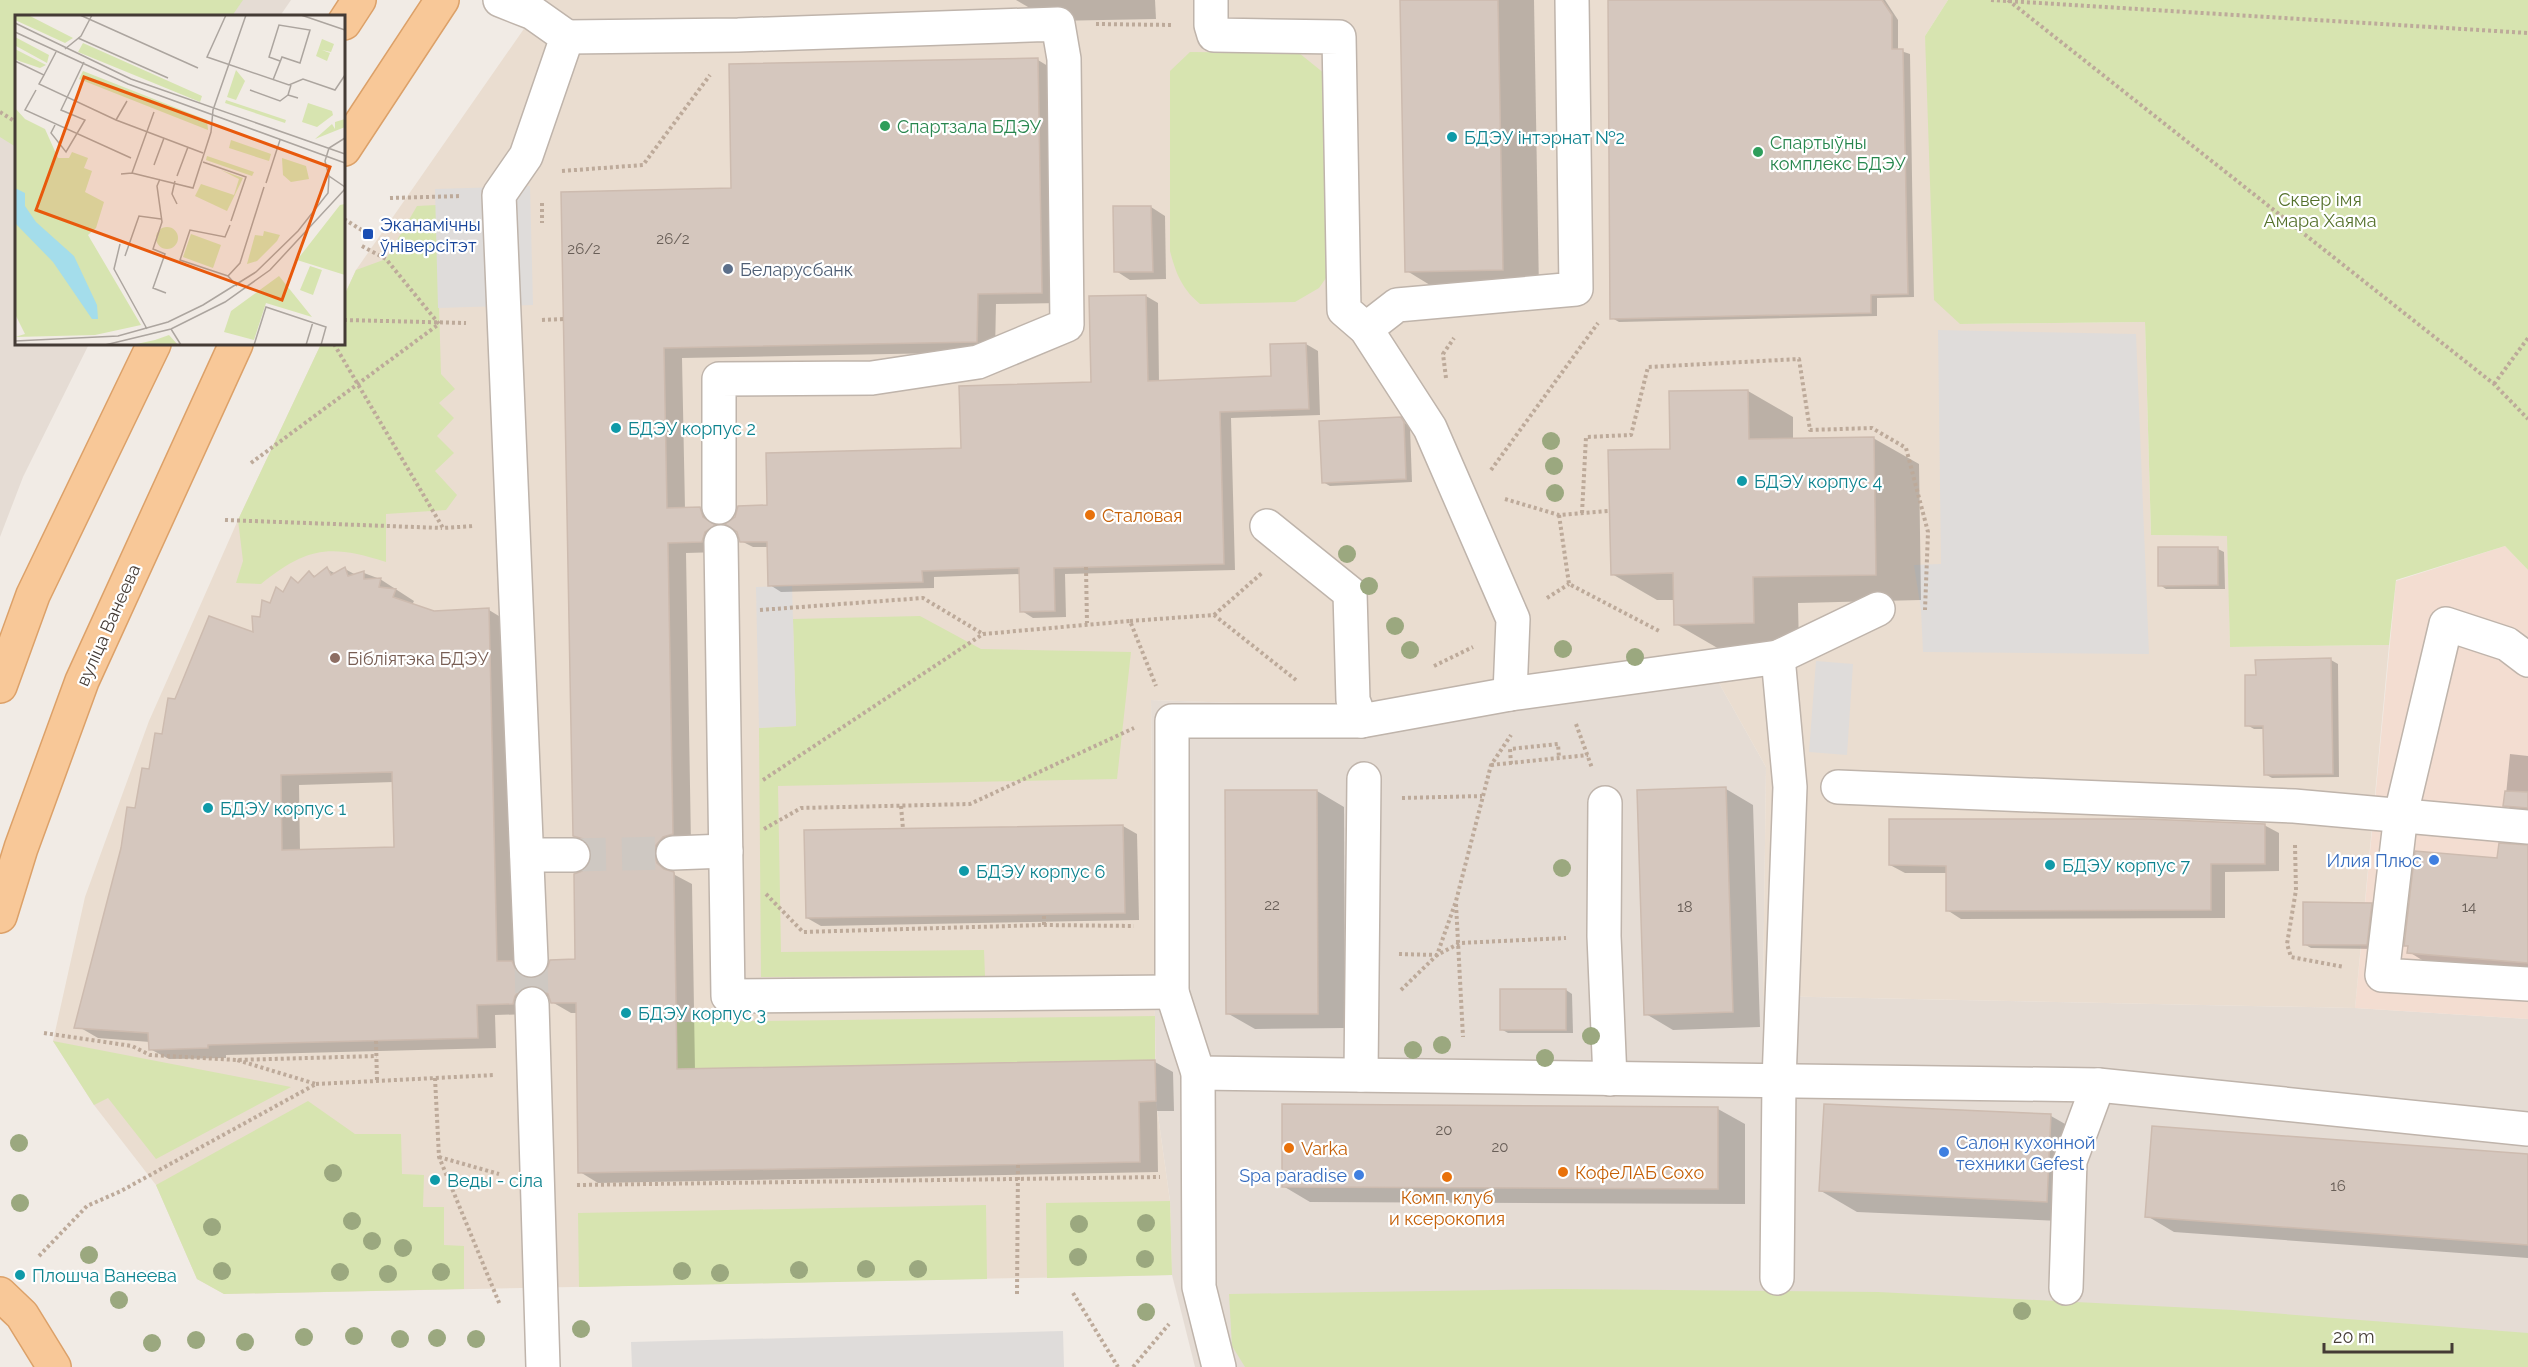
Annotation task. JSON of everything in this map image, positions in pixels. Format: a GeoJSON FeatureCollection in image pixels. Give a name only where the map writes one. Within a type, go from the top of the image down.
{"type":"FeatureCollection","features":[{"type":"Feature","properties":{"kind":"main road"},"geometry":{"type":"LineString","coordinates":[[345,21],[359,0]]}},
{"type":"Feature","properties":{"kind":"main road"},"geometry":{"type":"LineString","coordinates":[[345,147],[442,0]]}},
{"type":"Feature","properties":{"kind":"main road"},"geometry":{"type":"LineString","coordinates":[[0,686],[33,595],[154,345]]}},
{"type":"Feature","properties":{"kind":"main road","name":"вуліца Ванеева"},"geometry":{"type":"LineString","coordinates":[[0,916],[21,848],[81,681],[236,345]]}},
{"type":"Feature","properties":{"kind":"main road"},"geometry":{"type":"LineString","coordinates":[[0,1294],[22,1315],[54,1367]]}},
{"type":"Feature","properties":{"kind":"lane"},"geometry":{"type":"LineString","coordinates":[[500,0],[533,13],[567,37],[738,35],[1058,24],[1064,59],[1067,325],[978,362],[896,375],[872,378],[719,379],[720,507]]}},
{"type":"Feature","properties":{"kind":"lane"},"geometry":{"type":"LineString","coordinates":[[1210,0],[1211,25],[1214,35],[1339,37],[1344,310],[1366,329],[1430,428],[1513,619],[1537,691]]}},
{"type":"Feature","properties":{"kind":"lane"},"geometry":{"type":"LineString","coordinates":[[1366,329],[1398,305],[1576,289],[1572,0]]}},
{"type":"Feature","properties":{"kind":"lane"},"geometry":{"type":"LineString","coordinates":[[531,960],[499,195],[526,156],[567,37]]}},
{"type":"Feature","properties":{"kind":"lane"},"geometry":{"type":"LineString","coordinates":[[1279,536],[1350,594],[1353,700],[1360,721]]}},
{"type":"Feature","properties":{"kind":"lane"},"geometry":{"type":"LineString","coordinates":[[721,542],[728,996],[1172,992]]}},
{"type":"Feature","properties":{"kind":"lane"},"geometry":{"type":"LineString","coordinates":[[1219,1367],[1199,1287],[1198,1073],[1172,992],[1173,722],[1360,721],[1537,691],[1778,657],[1878,609]]}},
{"type":"Feature","properties":{"kind":"lane"},"geometry":{"type":"LineString","coordinates":[[2528,660],[2507,644],[2446,624],[2401,814],[2382,975],[2528,984]]}},
{"type":"Feature","properties":{"kind":"lane"},"geometry":{"type":"LineString","coordinates":[[1777,1278],[1779,1081],[1790,787],[1778,657]]}},
{"type":"Feature","properties":{"kind":"lane"},"geometry":{"type":"LineString","coordinates":[[1838,788],[2294,806],[2528,827]]}},
{"type":"Feature","properties":{"kind":"lane"},"geometry":{"type":"LineString","coordinates":[[1360,1075],[1364,789]]}},
{"type":"Feature","properties":{"kind":"lane"},"geometry":{"type":"LineString","coordinates":[[1605,803],[1604,936],[1610,1079]]}},
{"type":"Feature","properties":{"kind":"lane"},"geometry":{"type":"LineString","coordinates":[[673,853],[726,851]]}},
{"type":"Feature","properties":{"kind":"lane"},"geometry":{"type":"LineString","coordinates":[[527,855],[573,855]]}},
{"type":"Feature","properties":{"kind":"lane"},"geometry":{"type":"LineString","coordinates":[[532,1004],[543,1367]]}},
{"type":"Feature","properties":{"kind":"lane"},"geometry":{"type":"LineString","coordinates":[[1198,1073],[2098,1085],[2528,1129]]}},
{"type":"Feature","properties":{"kind":"lane"},"geometry":{"type":"LineString","coordinates":[[2066,1288],[2070,1161],[2098,1085]]}},
{"type":"Feature","properties":{"kind":"path"},"geometry":{"type":"LineString","coordinates":[[1991,0],[2528,33]]}},
{"type":"Feature","properties":{"kind":"path"},"geometry":{"type":"LineString","coordinates":[[2010,2],[2494,384],[2528,419]]}},
{"type":"Feature","properties":{"kind":"path"},"geometry":{"type":"LineString","coordinates":[[1107,24],[1177,25]]}},
{"type":"Feature","properties":{"kind":"path"},"geometry":{"type":"LineString","coordinates":[[553,172],[643,165],[738,35]]}},
{"type":"Feature","properties":{"kind":"path"},"geometry":{"type":"LineString","coordinates":[[0,112],[15,121]]}},
{"type":"Feature","properties":{"kind":"path"},"geometry":{"type":"LineString","coordinates":[[390,198],[435,197]]}},
{"type":"Feature","properties":{"kind":"path"},"geometry":{"type":"LineString","coordinates":[[345,220],[368,234]]}},
{"type":"Feature","properties":{"kind":"path"},"geometry":{"type":"LineString","coordinates":[[360,245],[386,259],[439,324]]}},
{"type":"Feature","properties":{"kind":"path"},"geometry":{"type":"LineString","coordinates":[[345,320],[439,324],[564,319]]}},
{"type":"Feature","properties":{"kind":"path"},"geometry":{"type":"LineString","coordinates":[[251,463],[439,324]]}},
{"type":"Feature","properties":{"kind":"path"},"geometry":{"type":"LineString","coordinates":[[1447,387],[1443,354],[1455,337]]}},
{"type":"Feature","properties":{"kind":"path"},"geometry":{"type":"LineString","coordinates":[[2494,384],[2528,338]]}},
{"type":"Feature","properties":{"kind":"path"},"geometry":{"type":"LineString","coordinates":[[335,345],[443,528]]}},
{"type":"Feature","properties":{"kind":"path"},"geometry":{"type":"LineString","coordinates":[[1582,513],[1586,437],[1630,435],[1648,367],[1799,359],[1810,430],[1872,428],[1906,448],[1928,532],[1925,610]]}},
{"type":"Feature","properties":{"kind":"path"},"geometry":{"type":"LineString","coordinates":[[1497,497],[1559,515],[1610,511]]}},
{"type":"Feature","properties":{"kind":"path"},"geometry":{"type":"LineString","coordinates":[[1559,515],[1569,584],[1662,633]]}},
{"type":"Feature","properties":{"kind":"path"},"geometry":{"type":"LineString","coordinates":[[225,520],[443,528],[513,524]]}},
{"type":"Feature","properties":{"kind":"path"},"geometry":{"type":"LineString","coordinates":[[1214,615],[1279,536]]}},
{"type":"Feature","properties":{"kind":"path"},"geometry":{"type":"LineString","coordinates":[[1086,567],[1087,623]]}},
{"type":"Feature","properties":{"kind":"path"},"geometry":{"type":"LineString","coordinates":[[721,612],[923,598],[982,634]]}},
{"type":"Feature","properties":{"kind":"path"},"geometry":{"type":"LineString","coordinates":[[725,805],[982,634],[1087,623],[1214,615],[1296,681]]}},
{"type":"Feature","properties":{"kind":"path"},"geometry":{"type":"LineString","coordinates":[[1125,991],[1134,926],[1044,925],[803,932],[726,851],[801,808],[969,804],[1135,728],[1152,728],[1173,722],[1130,621]]}},
{"type":"Feature","properties":{"kind":"path"},"geometry":{"type":"LineString","coordinates":[[1437,955],[1456,901],[1491,765],[1537,691],[1588,755],[1605,803]]}},
{"type":"Feature","properties":{"kind":"path"},"geometry":{"type":"LineString","coordinates":[[1511,764],[1510,749],[1558,744],[1559,758]]}},
{"type":"Feature","properties":{"kind":"path"},"geometry":{"type":"LineString","coordinates":[[1491,765],[1588,755]]}},
{"type":"Feature","properties":{"kind":"path"},"geometry":{"type":"LineString","coordinates":[[1364,789],[1482,796]]}},
{"type":"Feature","properties":{"kind":"path"},"geometry":{"type":"LineString","coordinates":[[901,806],[903,829]]}},
{"type":"Feature","properties":{"kind":"path"},"geometry":{"type":"LineString","coordinates":[[2294,806],[2295,890],[2287,944],[2291,957],[2382,975]]}},
{"type":"Feature","properties":{"kind":"path"},"geometry":{"type":"LineString","coordinates":[[1456,901],[1460,943],[1465,1077]]}},
{"type":"Feature","properties":{"kind":"path"},"geometry":{"type":"LineString","coordinates":[[1044,914],[1044,925]]}},
{"type":"Feature","properties":{"kind":"path"},"geometry":{"type":"LineString","coordinates":[[1362,1020],[1385,1005],[1437,955],[1460,943],[1604,936]]}},
{"type":"Feature","properties":{"kind":"path"},"geometry":{"type":"LineString","coordinates":[[1363,954],[1437,955]]}},
{"type":"Feature","properties":{"kind":"path"},"geometry":{"type":"LineString","coordinates":[[44,1033],[132,1046],[150,1055],[237,1060],[377,1056]]}},
{"type":"Feature","properties":{"kind":"path"},"geometry":{"type":"LineString","coordinates":[[376,1041],[377,1080]]}},
{"type":"Feature","properties":{"kind":"path"},"geometry":{"type":"LineString","coordinates":[[237,1060],[316,1084],[535,1074]]}},
{"type":"Feature","properties":{"kind":"path"},"geometry":{"type":"LineString","coordinates":[[435,1078],[439,1157],[500,1305]]}},
{"type":"Feature","properties":{"kind":"path"},"geometry":{"type":"LineString","coordinates":[[39,1256],[87,1206],[121,1191],[316,1084]]}},
{"type":"Feature","properties":{"kind":"path"},"geometry":{"type":"LineString","coordinates":[[439,1157],[538,1186],[1020,1181],[1199,1176]]}},
{"type":"Feature","properties":{"kind":"path"},"geometry":{"type":"LineString","coordinates":[[1017,1294],[1020,1181],[1018,1165]]}},
{"type":"Feature","properties":{"kind":"path"},"geometry":{"type":"LineString","coordinates":[[1073,1293],[1118,1367]]}},
{"type":"Feature","properties":{"kind":"shaded area"},"geometry":{"type":"Polygon","coordinates":[[[0,0],[291,0],[281,15],[15,15],[15,345],[89,345],[23,477],[0,537],[0,0]]]}},
{"type":"Feature","properties":{"kind":"shaded area"},"geometry":{"type":"Polygon","coordinates":[[[544,0],[1948,0],[1925,36],[1961,324],[2145,322],[2151,535],[2228,536],[2230,647],[2389,645],[2355,1008],[1763,996],[1766,767],[1710,667],[1538,692],[1321,706],[1151,700],[1156,1101],[1170,1201],[1172,1275],[224,1294],[197,1279],[156,1185],[94,1105],[53,1041],[85,897],[149,721],[238,520],[321,345],[345,345],[345,294],[356,270],[544,0]]]}},
{"type":"Feature","properties":{"kind":"shaded area"},"geometry":{"type":"Polygon","coordinates":[[[530,186],[533,305],[438,308],[435,189],[530,186]]]}},
{"type":"Feature","properties":{"kind":"shaded area"},"geometry":{"type":"Polygon","coordinates":[[[1938,330],[2136,334],[2149,654],[1923,652],[1921,610],[1914,565],[1941,564],[1938,330]]]}},
{"type":"Feature","properties":{"kind":"shaded area"},"geometry":{"type":"Polygon","coordinates":[[[2505,546],[2528,570],[2528,1019],[2355,1008],[2396,581],[2505,546]]]}},
{"type":"Feature","properties":{"kind":"shaded area"},"geometry":{"type":"Polygon","coordinates":[[[792,586],[796,726],[759,728],[756,587],[792,586]]]}},
{"type":"Feature","properties":{"kind":"shaded area"},"geometry":{"type":"Polygon","coordinates":[[[1816,661],[1853,664],[1847,755],[1809,752],[1816,661]]]}},
{"type":"Feature","properties":{"kind":"shaded area"},"geometry":{"type":"Polygon","coordinates":[[[1710,667],[1766,767],[1763,996],[2355,1008],[2528,1019],[2528,1367],[1195,1367],[1172,1275],[1170,1201],[1156,1101],[1151,700],[1321,706],[1710,667]]]}},
{"type":"Feature","properties":{"kind":"shaded area"},"geometry":{"type":"Polygon","coordinates":[[[1063,1331],[1064,1367],[632,1367],[631,1342],[1063,1331]]]}},
{"type":"Feature","properties":{"kind":"green space"},"geometry":{"type":"Polygon","coordinates":[[[0,0],[243,0],[233,15],[15,15],[15,146],[0,137],[0,0]]]}},
{"type":"Feature","properties":{"kind":"green space","name":"Сквер імя Амара Хаяма"},"geometry":{"type":"Polygon","coordinates":[[[1948,0],[2528,0],[2528,570],[2505,546],[2396,580],[2389,645],[2230,647],[2227,536],[2151,535],[2145,322],[1960,324],[1934,300],[1925,36],[1948,0]]]}},
{"type":"Feature","properties":{"kind":"green space"},"geometry":{"type":"Polygon","coordinates":[[[1190,52],[1299,53],[1330,78],[1333,268],[1319,288],[1295,302],[1200,304],[1184,287],[1177,274],[1170,251],[1170,71],[1190,52]]]}},
{"type":"Feature","properties":{"kind":"green space"},"geometry":{"type":"Polygon","coordinates":[[[436,205],[441,374],[455,389],[439,403],[454,418],[437,436],[454,453],[435,471],[457,495],[446,510],[386,514],[386,562],[349,553],[320,552],[292,562],[261,584],[236,583],[243,561],[238,520],[321,345],[345,345],[345,294],[356,270],[386,259],[417,206],[436,205]]]}},
{"type":"Feature","properties":{"kind":"green space"},"geometry":{"type":"Polygon","coordinates":[[[920,616],[981,649],[1131,652],[1117,779],[778,786],[781,952],[984,950],[985,976],[761,977],[759,728],[796,726],[793,619],[920,616]]]}},
{"type":"Feature","properties":{"kind":"green space"},"geometry":{"type":"Polygon","coordinates":[[[1155,1016],[1155,1060],[677,1069],[676,1022],[1155,1016]]]}},
{"type":"Feature","properties":{"kind":"green space"},"geometry":{"type":"Polygon","coordinates":[[[53,1041],[291,1087],[156,1159],[108,1098],[94,1105],[53,1041]]]}},
{"type":"Feature","properties":{"kind":"green space"},"geometry":{"type":"Polygon","coordinates":[[[308,1101],[355,1134],[401,1134],[402,1174],[424,1175],[423,1207],[444,1207],[444,1245],[464,1246],[464,1289],[224,1294],[197,1279],[156,1185],[308,1101]]]}},
{"type":"Feature","properties":{"kind":"green space"},"geometry":{"type":"Polygon","coordinates":[[[1170,1201],[1172,1275],[1047,1278],[1046,1203],[1170,1201]]]}},
{"type":"Feature","properties":{"kind":"green space"},"geometry":{"type":"Polygon","coordinates":[[[986,1205],[987,1279],[579,1287],[578,1213],[986,1205]]]}},
{"type":"Feature","properties":{"kind":"green space"},"geometry":{"type":"Polygon","coordinates":[[[1558,1289],[1878,1292],[2233,1310],[2528,1333],[2528,1367],[1245,1367],[1232,1346],[1229,1294],[1558,1289]]]}},
{"type":"Feature","properties":{"kind":"building","name":"БДЭУ інтэрнат №2"},"geometry":{"type":"Polygon","coordinates":[[[1400,0],[1498,0],[1503,270],[1405,272],[1400,0]]]}},
{"type":"Feature","properties":{"kind":"building","name":"Спартыўны комплекс БДЭУ"},"geometry":{"type":"Polygon","coordinates":[[[1608,0],[1882,0],[1892,15],[1892,49],[1903,49],[1908,294],[1871,295],[1871,313],[1610,319],[1608,0]]]}},
{"type":"Feature","properties":{"kind":"building"},"geometry":{"type":"Polygon","coordinates":[[[1038,58],[1042,293],[978,294],[977,342],[664,348],[667,508],[700,507],[703,517],[715,525],[705,532],[702,542],[668,543],[673,834],[663,837],[656,845],[654,854],[657,863],[664,869],[674,872],[677,1069],[1155,1060],[1156,1101],[1139,1102],[1140,1162],[578,1173],[576,1003],[551,1003],[548,994],[540,987],[532,985],[522,988],[515,996],[513,1004],[477,1005],[478,1038],[208,1045],[208,1048],[149,1050],[148,1033],[74,1028],[121,848],[127,807],[135,808],[142,768],[149,769],[155,733],[162,734],[168,698],[175,699],[209,616],[253,632],[252,616],[260,617],[262,600],[270,603],[276,587],[283,592],[291,577],[298,583],[309,571],[314,577],[327,567],[331,575],[345,567],[348,576],[364,571],[364,579],[381,578],[379,587],[396,589],[393,597],[434,611],[489,608],[497,961],[512,961],[522,976],[531,979],[542,975],[550,960],[575,959],[574,874],[589,865],[592,854],[583,839],[573,836],[561,192],[731,188],[729,64],[1038,58]],[[392,772],[281,775],[282,850],[394,847],[392,772]]]}},
{"type":"Feature","properties":{"kind":"building"},"geometry":{"type":"Polygon","coordinates":[[[1113,206],[1151,206],[1153,272],[1114,272],[1113,206]]]}},
{"type":"Feature","properties":{"kind":"building"},"geometry":{"type":"Polygon","coordinates":[[[1146,295],[1148,381],[1271,376],[1270,344],[1306,343],[1309,409],[1220,412],[1224,564],[1054,568],[1055,611],[1020,612],[1019,568],[922,571],[923,582],[768,586],[767,542],[740,542],[737,532],[725,524],[735,517],[738,506],[767,505],[766,453],[961,448],[959,386],[1091,382],[1089,296],[1146,295]]]}},
{"type":"Feature","properties":{"kind":"building","name":"БДЭУ корпус 4"},"geometry":{"type":"Polygon","coordinates":[[[1748,390],[1749,439],[1874,437],[1876,575],[1753,577],[1754,623],[1674,625],[1673,573],[1611,575],[1608,450],[1670,449],[1669,391],[1748,390]]]}},
{"type":"Feature","properties":{"kind":"building"},"geometry":{"type":"Polygon","coordinates":[[[1401,417],[1404,422],[1406,479],[1322,483],[1319,421],[1401,417]]]}},
{"type":"Feature","properties":{"kind":"building"},"geometry":{"type":"Polygon","coordinates":[[[2158,547],[2218,547],[2218,585],[2158,586],[2158,547]]]}},
{"type":"Feature","properties":{"kind":"building"},"geometry":{"type":"Polygon","coordinates":[[[2331,658],[2333,774],[2264,775],[2263,726],[2245,726],[2245,675],[2256,675],[2255,660],[2331,658]]]}},
{"type":"Feature","properties":{"kind":"building"},"geometry":{"type":"Polygon","coordinates":[[[1726,787],[1733,1012],[1644,1015],[1637,790],[1726,787]]]}},
{"type":"Feature","properties":{"kind":"building"},"geometry":{"type":"Polygon","coordinates":[[[1225,790],[1317,790],[1318,1014],[1226,1014],[1225,790]]]}},
{"type":"Feature","properties":{"kind":"building"},"geometry":{"type":"Polygon","coordinates":[[[2505,791],[2528,792],[2528,808],[2503,806],[2505,791]]]}},
{"type":"Feature","properties":{"kind":"building","name":"БДЭУ корпус 7"},"geometry":{"type":"Polygon","coordinates":[[[1889,819],[2147,819],[2265,824],[2265,864],[2211,864],[2211,910],[1946,911],[1946,866],[1889,865],[1889,819]]]}},
{"type":"Feature","properties":{"kind":"building","name":"БДЭУ корпус 6"},"geometry":{"type":"Polygon","coordinates":[[[1123,825],[1125,913],[806,918],[804,830],[1123,825]]]}},
{"type":"Feature","properties":{"kind":"building"},"geometry":{"type":"Polygon","coordinates":[[[2499,843],[2528,845],[2528,963],[2407,953],[2408,946],[2404,946],[2415,851],[2497,858],[2499,843]]]}},
{"type":"Feature","properties":{"kind":"building"},"geometry":{"type":"Polygon","coordinates":[[[2303,902],[2372,903],[2367,945],[2303,945],[2303,902]]]}},
{"type":"Feature","properties":{"kind":"building"},"geometry":{"type":"Polygon","coordinates":[[[1500,989],[1566,989],[1566,1030],[1500,1030],[1500,989]]]}},
{"type":"Feature","properties":{"kind":"building"},"geometry":{"type":"Polygon","coordinates":[[[1282,1104],[1718,1107],[1718,1189],[1282,1187],[1282,1104]]]}},
{"type":"Feature","properties":{"kind":"building"},"geometry":{"type":"Polygon","coordinates":[[[1824,1104],[2051,1114],[2047,1202],[1819,1191],[1824,1104]]]}},
{"type":"Feature","properties":{"kind":"building"},"geometry":{"type":"Polygon","coordinates":[[[2152,1126],[2528,1154],[2528,1245],[2145,1217],[2152,1126]]]}},
{"type":"Feature","properties":{"kind":"tunnel"},"geometry":{"type":"LineString","coordinates":[[573,855],[673,853]]}},
{"type":"Feature","properties":{"kind":"tunnel"},"geometry":{"type":"LineString","coordinates":[[531,960],[532,1004]]}},
{"type":"Feature","properties":{"kind":"place","name":"Спартзала БДЭУ"},"geometry":{"type":"Point","coordinates":[885,126]}},
{"type":"Feature","properties":{"kind":"place","name":"БДЭУ інтэрнат №2"},"geometry":{"type":"Point","coordinates":[1452,137]}},
{"type":"Feature","properties":{"kind":"place","name":"Спартыўны комплекс БДЭУ"},"geometry":{"type":"Point","coordinates":[1758,152]}},
{"type":"Feature","properties":{"kind":"place","name":"Эканамічны ўніверсітэт"},"geometry":{"type":"Point","coordinates":[368,234]}},
{"type":"Feature","properties":{"kind":"place","name":"Беларусбанк"},"geometry":{"type":"Point","coordinates":[728,269]}},
{"type":"Feature","properties":{"kind":"place","name":"БДЭУ корпус 2"},"geometry":{"type":"Point","coordinates":[616,428]}},
{"type":"Feature","properties":{"kind":"place","name":"БДЭУ корпус 4"},"geometry":{"type":"Point","coordinates":[1742,481]}},
{"type":"Feature","properties":{"kind":"place","name":"Сталовая"},"geometry":{"type":"Point","coordinates":[1090,515]}},
{"type":"Feature","properties":{"kind":"place","name":"Бібліятэка БДЭУ"},"geometry":{"type":"Point","coordinates":[335,658]}},
{"type":"Feature","properties":{"kind":"place","name":"БДЭУ корпус 1"},"geometry":{"type":"Point","coordinates":[208,808]}},
{"type":"Feature","properties":{"kind":"place","name":"Илия Плюс"},"geometry":{"type":"Point","coordinates":[2434,860]}},
{"type":"Feature","properties":{"kind":"place","name":"БДЭУ корпус 7"},"geometry":{"type":"Point","coordinates":[2050,865]}},
{"type":"Feature","properties":{"kind":"place","name":"БДЭУ корпус 6"},"geometry":{"type":"Point","coordinates":[964,871]}},
{"type":"Feature","properties":{"kind":"place","name":"БДЭУ корпус 3"},"geometry":{"type":"Point","coordinates":[626,1013]}},
{"type":"Feature","properties":{"kind":"place","name":"Varka"},"geometry":{"type":"Point","coordinates":[1289,1148]}},
{"type":"Feature","properties":{"kind":"place","name":"Салон кухонной техники Gefest"},"geometry":{"type":"Point","coordinates":[1944,1152]}},
{"type":"Feature","properties":{"kind":"place","name":"КофеЛАБ Сохо"},"geometry":{"type":"Point","coordinates":[1563,1172]}},
{"type":"Feature","properties":{"kind":"place","name":"Spa paradise"},"geometry":{"type":"Point","coordinates":[1359,1175]}},
{"type":"Feature","properties":{"kind":"place","name":"Комп. клуб и ксерокопия"},"geometry":{"type":"Point","coordinates":[1447,1177]}},
{"type":"Feature","properties":{"kind":"place","name":"Веды - сіла"},"geometry":{"type":"Point","coordinates":[435,1180]}},
{"type":"Feature","properties":{"kind":"place","name":"Плошча Ванеева"},"geometry":{"type":"Point","coordinates":[20,1275]}}]}
